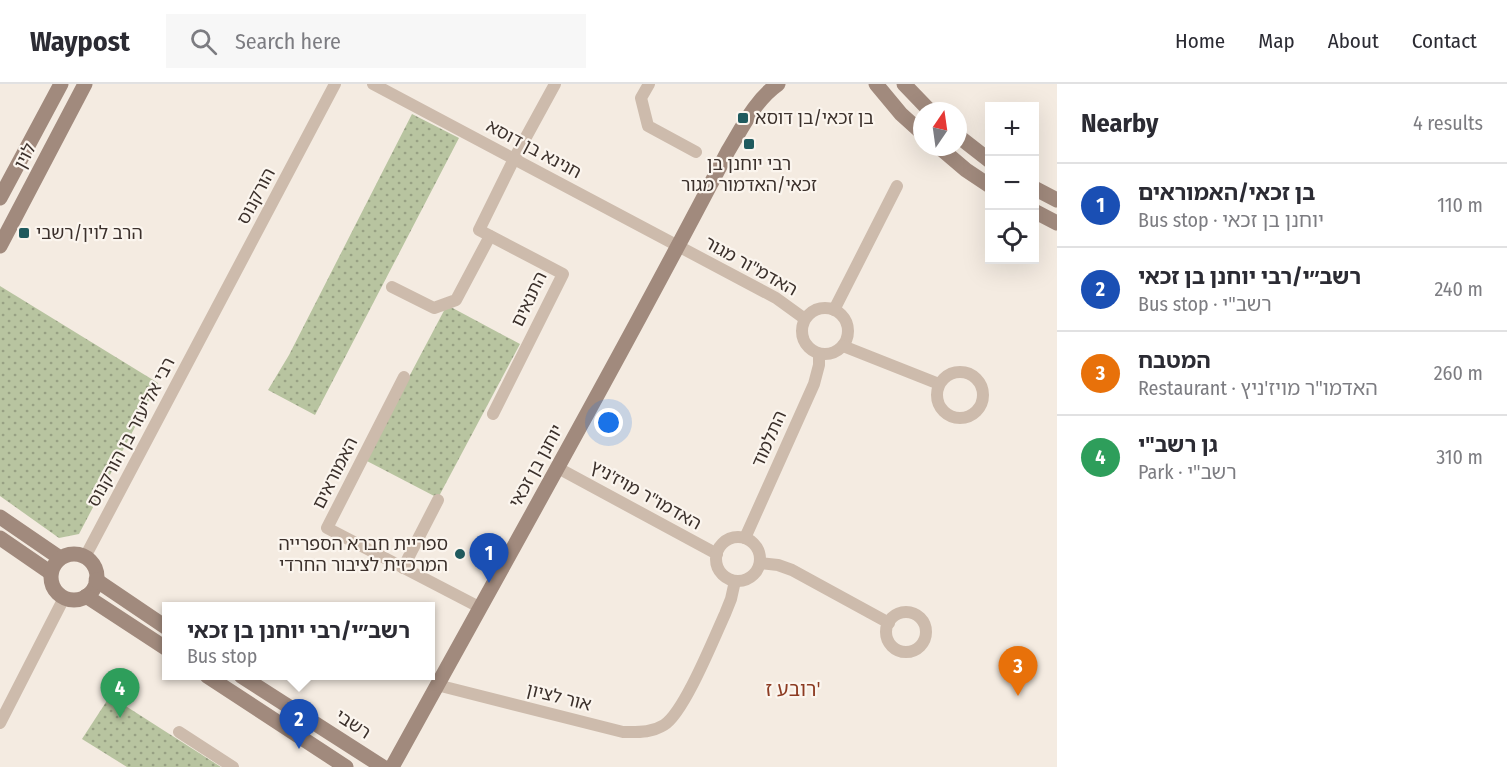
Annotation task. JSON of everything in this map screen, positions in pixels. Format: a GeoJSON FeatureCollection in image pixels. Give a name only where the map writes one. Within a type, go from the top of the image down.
{"type":"FeatureCollection","features":[{"type":"Feature","properties":{"kind":"street"},"geometry":{"type":"LineString","coordinates":[[0,198],[61,84]]}},
{"type":"Feature","properties":{"kind":"street","name":"לוין"},"geometry":{"type":"LineString","coordinates":[[0,246],[85,84]]}},
{"type":"Feature","properties":{"kind":"street","name":"הורקנוס"},"geometry":{"type":"LineString","coordinates":[[208,324],[335,84]]}},
{"type":"Feature","properties":{"kind":"street","name":"חנינא בן דוסא"},"geometry":{"type":"LineString","coordinates":[[373,84],[678,246]]}},
{"type":"Feature","properties":{"kind":"street"},"geometry":{"type":"LineString","coordinates":[[392,287],[434,308],[456,300],[490,236],[479,230],[555,84]]}},
{"type":"Feature","properties":{"kind":"street"},"geometry":{"type":"LineString","coordinates":[[649,84],[641,98],[648,126],[696,152]]}},
{"type":"Feature","properties":{"kind":"street","name":"יוחנן בן זכאי"},"geometry":{"type":"LineString","coordinates":[[392,767],[558,468],[728,151],[754,109],[778,84]]}},
{"type":"Feature","properties":{"kind":"street"},"geometry":{"type":"LineString","coordinates":[[876,84],[913,125]]}},
{"type":"Feature","properties":{"kind":"street"},"geometry":{"type":"LineString","coordinates":[[904,84],[921,102]]}},
{"type":"Feature","properties":{"kind":"street"},"geometry":{"type":"LineString","coordinates":[[967,143],[985,157]]}},
{"type":"Feature","properties":{"kind":"street"},"geometry":{"type":"LineString","coordinates":[[950,156],[985,183]]}},
{"type":"Feature","properties":{"kind":"street"},"geometry":{"type":"LineString","coordinates":[[834,310],[897,186]]}},
{"type":"Feature","properties":{"kind":"street"},"geometry":{"type":"LineString","coordinates":[[1039,190],[1057,200]]}},
{"type":"Feature","properties":{"kind":"street"},"geometry":{"type":"LineString","coordinates":[[1039,214],[1057,223]]}},
{"type":"Feature","properties":{"kind":"street","name":"התנאים"},"geometry":{"type":"LineString","coordinates":[[490,236],[563,273],[493,414]]}},
{"type":"Feature","properties":{"kind":"street","name":"האדמ\"ור מגור"},"geometry":{"type":"LineString","coordinates":[[678,246],[776,298],[805,319]]}},
{"type":"Feature","properties":{"kind":"street"},"geometry":{"type":"LineString","coordinates":[[821,308],[834,310],[840,313],[847,322],[848,334],[840,350],[830,354],[819,354],[804,343],[801,330],[809,314],[821,308]]}},
{"type":"Feature","properties":{"kind":"street","name":"רבי אליעזר בן הורקנוס"},"geometry":{"type":"LineString","coordinates":[[85,557],[208,324]]}},
{"type":"Feature","properties":{"kind":"street"},"geometry":{"type":"LineString","coordinates":[[843,346],[939,384]]}},
{"type":"Feature","properties":{"kind":"street","name":"התלמוד"},"geometry":{"type":"LineString","coordinates":[[745,538],[814,384],[819,365],[819,354]]}},
{"type":"Feature","properties":{"kind":"street","name":"האמוראים"},"geometry":{"type":"LineString","coordinates":[[404,377],[327,528],[479,607]]}},
{"type":"Feature","properties":{"kind":"street","name":"האדמו\"ר מויז'ניץ"},"geometry":{"type":"LineString","coordinates":[[558,468],[717,554]]}},
{"type":"Feature","properties":{"kind":"street"},"geometry":{"type":"LineString","coordinates":[[403,568],[438,500]]}},
{"type":"Feature","properties":{"kind":"street"},"geometry":{"type":"LineString","coordinates":[[0,518],[60,558]]}},
{"type":"Feature","properties":{"kind":"street"},"geometry":{"type":"LineString","coordinates":[[0,538],[51,573]]}},
{"type":"Feature","properties":{"kind":"street"},"geometry":{"type":"LineString","coordinates":[[745,538],[757,547],[760,558],[758,569],[748,579],[742,581],[728,578],[718,568],[717,554],[722,543],[727,540],[745,538]]}},
{"type":"Feature","properties":{"kind":"street"},"geometry":{"type":"LineString","coordinates":[[72,554],[85,557],[94,567],[96,580],[94,586],[86,596],[79,599],[64,598],[53,588],[51,573],[53,567],[60,558],[72,554]]}},
{"type":"Feature","properties":{"kind":"street"},"geometry":{"type":"LineString","coordinates":[[760,563],[778,565],[792,570],[889,623]]}},
{"type":"Feature","properties":{"kind":"street"},"geometry":{"type":"LineString","coordinates":[[96,580],[162,625]]}},
{"type":"Feature","properties":{"kind":"street","name":"אור לציון"},"geometry":{"type":"LineString","coordinates":[[437,685],[623,732],[646,733],[672,720],[683,703],[725,614],[735,580]]}},
{"type":"Feature","properties":{"kind":"street"},"geometry":{"type":"LineString","coordinates":[[86,596],[162,646]]}},
{"type":"Feature","properties":{"kind":"street"},"geometry":{"type":"LineString","coordinates":[[0,723],[64,598]]}},
{"type":"Feature","properties":{"kind":"street"},"geometry":{"type":"LineString","coordinates":[[214,680],[336,764]]}},
{"type":"Feature","properties":{"kind":"street","name":"רשבי"},"geometry":{"type":"LineString","coordinates":[[249,680],[383,767]]}},
{"type":"Feature","properties":{"kind":"street"},"geometry":{"type":"LineString","coordinates":[[179,732],[233,767]]}},
{"type":"Feature","properties":{"kind":"green space"},"geometry":{"type":"Polygon","coordinates":[[[412,114],[459,138],[315,415],[268,390],[289,355],[412,114]]]}},
{"type":"Feature","properties":{"kind":"green space"},"geometry":{"type":"Polygon","coordinates":[[[0,286],[158,383],[79,534],[59,538],[0,496],[0,286]]]}},
{"type":"Feature","properties":{"kind":"green space"},"geometry":{"type":"Polygon","coordinates":[[[447,305],[520,344],[438,498],[365,460],[447,305]]]}},
{"type":"Feature","properties":{"kind":"green space"},"geometry":{"type":"Polygon","coordinates":[[[110,696],[221,767],[127,767],[82,739],[110,696]]]}},
{"type":"Feature","properties":{"kind":"place","name":"בן זכאי/בן דוסא"},"geometry":{"type":"Point","coordinates":[743,118]}},
{"type":"Feature","properties":{"kind":"place","name":"רבי יוחנן בן זכאי/האדמור מגור"},"geometry":{"type":"Point","coordinates":[749,144]}},
{"type":"Feature","properties":{"kind":"place","name":"הרב לוין/רשבי"},"geometry":{"type":"Point","coordinates":[24,233]}},
{"type":"Feature","properties":{"kind":"place","name":"ספריית חברא הספרייה המרכזית לציבור החרדי"},"geometry":{"type":"Point","coordinates":[460,554]}},
{"type":"Feature","properties":{"kind":"place","name":"בן זכאי/האמוראים"},"geometry":{"type":"Point","coordinates":[489,583]}},
{"type":"Feature","properties":{"kind":"place","name":"המטבח"},"geometry":{"type":"Point","coordinates":[1018,696]}},
{"type":"Feature","properties":{"kind":"place","name":"גן רשב\"י"},"geometry":{"type":"Point","coordinates":[120,718]}},
{"type":"Feature","properties":{"kind":"place","name":"רשב״י/רבי יוחנן בן זכאי"},"geometry":{"type":"Point","coordinates":[299,749]}},
{"type":"Feature","properties":{"kind":"district","name":"רובע ז'"},"geometry":{"type":"Point","coordinates":[793,689]}}]}
